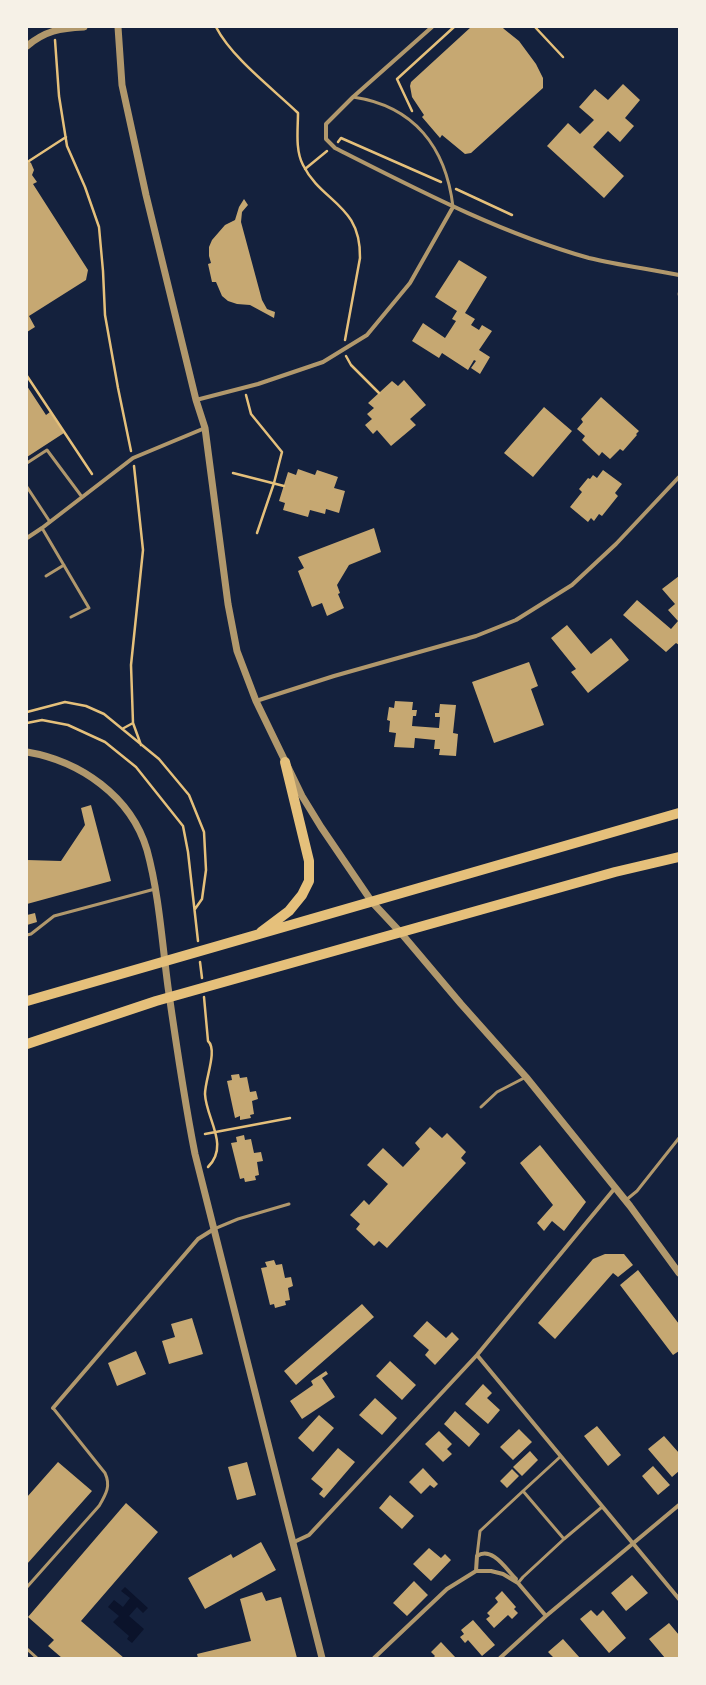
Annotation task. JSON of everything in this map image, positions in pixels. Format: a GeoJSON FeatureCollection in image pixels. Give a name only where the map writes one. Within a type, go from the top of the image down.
{"type":"FeatureCollection","features":[{"type":"Feature","properties":{"kind":"main road"},"geometry":{"type":"LineString","coordinates":[[256,936],[289,911],[302,895],[309,881],[309,860],[285,762]]}},
{"type":"Feature","properties":{"kind":"main road"},"geometry":{"type":"LineString","coordinates":[[27,1000],[256,936],[679,813]]}},
{"type":"Feature","properties":{"kind":"main road"},"geometry":{"type":"LineString","coordinates":[[27,1044],[156,1001],[615,872],[679,857]]}},
{"type":"Feature","properties":{"kind":"main road"},"geometry":{"type":"LineString","coordinates":[[27,1051],[95,1021]]}},
{"type":"Feature","properties":{"kind":"street"},"geometry":{"type":"LineString","coordinates":[[27,46],[37,37],[54,30],[84,27]]}},
{"type":"Feature","properties":{"kind":"street"},"geometry":{"type":"LineString","coordinates":[[118,27],[122,85],[146,195],[196,400],[205,428],[228,604],[237,652],[256,701],[302,796],[321,827],[372,902],[401,933],[461,1004],[526,1077],[626,1200],[679,1273]]}},
{"type":"Feature","properties":{"kind":"street"},"geometry":{"type":"LineString","coordinates":[[432,27],[353,97],[326,124],[326,139],[333,146],[453,207],[518,235],[590,258],[679,275]]}},
{"type":"Feature","properties":{"kind":"street"},"geometry":{"type":"LineString","coordinates":[[196,400],[244,387],[323,362],[367,335],[410,283],[453,207]]}},
{"type":"Feature","properties":{"kind":"street"},"geometry":{"type":"LineString","coordinates":[[27,538],[133,458],[205,428]]}},
{"type":"Feature","properties":{"kind":"street"},"geometry":{"type":"LineString","coordinates":[[256,701],[334,676],[476,636],[516,620],[572,585],[616,544],[679,477]]}},
{"type":"Feature","properties":{"kind":"street"},"geometry":{"type":"LineString","coordinates":[[27,752],[47,756],[74,767],[97,781],[111,793],[128,814],[143,841],[155,889],[176,1043],[188,1117],[199,1171],[294,1542],[322,1658]]}},
{"type":"Feature","properties":{"kind":"street"},"geometry":{"type":"LineString","coordinates":[[294,1542],[310,1535],[477,1355],[616,1188]]}},
{"type":"Feature","properties":{"kind":"street"},"geometry":{"type":"LineString","coordinates":[[53,1408],[198,1239],[214,1229]]}},
{"type":"Feature","properties":{"kind":"street"},"geometry":{"type":"LineString","coordinates":[[477,1355],[632,1544],[678,1596]]}},
{"type":"Feature","properties":{"kind":"street"},"geometry":{"type":"LineString","coordinates":[[500,1658],[546,1616],[679,1505]]}},
{"type":"Feature","properties":{"kind":"street"},"geometry":{"type":"LineString","coordinates":[[476,1571],[477,1556],[485,1552],[491,1554],[546,1616]]}},
{"type":"Feature","properties":{"kind":"street"},"geometry":{"type":"LineString","coordinates":[[374,1658],[447,1589],[476,1571],[491,1571],[503,1574],[518,1583]]}},
{"type":"Feature","properties":{"kind":"lane"},"geometry":{"type":"LineString","coordinates":[[353,97],[371,100],[386,105],[414,123],[429,140],[440,160],[450,186],[453,207]]}},
{"type":"Feature","properties":{"kind":"lane"},"geometry":{"type":"LineString","coordinates":[[27,463],[47,450],[82,497]]}},
{"type":"Feature","properties":{"kind":"lane"},"geometry":{"type":"LineString","coordinates":[[27,487],[50,522]]}},
{"type":"Feature","properties":{"kind":"lane"},"geometry":{"type":"LineString","coordinates":[[42,528],[89,608],[72,617]]}},
{"type":"Feature","properties":{"kind":"lane"},"geometry":{"type":"LineString","coordinates":[[46,576],[64,565]]}},
{"type":"Feature","properties":{"kind":"lane"},"geometry":{"type":"LineString","coordinates":[[27,935],[54,916],[155,889]]}},
{"type":"Feature","properties":{"kind":"lane"},"geometry":{"type":"LineString","coordinates":[[482,1107],[497,1092],[526,1077]]}},
{"type":"Feature","properties":{"kind":"lane"},"geometry":{"type":"LineString","coordinates":[[626,1200],[637,1191],[679,1138]]}},
{"type":"Feature","properties":{"kind":"lane"},"geometry":{"type":"LineString","coordinates":[[214,1229],[238,1219],[289,1204]]}},
{"type":"Feature","properties":{"kind":"lane"},"geometry":{"type":"LineString","coordinates":[[27,1587],[99,1506],[108,1488],[106,1473],[53,1408]]}},
{"type":"Feature","properties":{"kind":"lane"},"geometry":{"type":"LineString","coordinates":[[477,1556],[480,1531],[560,1457]]}},
{"type":"Feature","properties":{"kind":"lane"},"geometry":{"type":"LineString","coordinates":[[523,1492],[564,1539]]}},
{"type":"Feature","properties":{"kind":"lane"},"geometry":{"type":"LineString","coordinates":[[518,1583],[564,1539],[602,1507]]}},
{"type":"Feature","properties":{"kind":"lane"},"geometry":{"type":"LineString","coordinates":[[27,1649],[37,1658]]}},
{"type":"Feature","properties":{"kind":"path"},"geometry":{"type":"LineString","coordinates":[[216,27],[223,40],[234,52],[298,113],[298,148],[302,164],[319,186],[343,208],[352,221],[360,244],[358,272],[343,350],[351,365],[379,393]]}},
{"type":"Feature","properties":{"kind":"path"},"geometry":{"type":"LineString","coordinates":[[414,114],[410,109],[396,79],[454,27]]}},
{"type":"Feature","properties":{"kind":"path"},"geometry":{"type":"LineString","coordinates":[[535,27],[563,57]]}},
{"type":"Feature","properties":{"kind":"path"},"geometry":{"type":"LineString","coordinates":[[54,30],[59,96],[67,146],[85,187],[99,227],[105,315],[118,388],[133,458],[139,504],[143,550],[131,665],[133,723],[141,745]]}},
{"type":"Feature","properties":{"kind":"path"},"geometry":{"type":"LineString","coordinates":[[28,161],[66,137]]}},
{"type":"Feature","properties":{"kind":"path"},"geometry":{"type":"LineString","coordinates":[[305,169],[341,138],[512,215]]}},
{"type":"Feature","properties":{"kind":"path"},"geometry":{"type":"LineString","coordinates":[[456,182],[458,190]]}},
{"type":"Feature","properties":{"kind":"path"},"geometry":{"type":"LineString","coordinates":[[27,376],[92,474]]}},
{"type":"Feature","properties":{"kind":"path"},"geometry":{"type":"LineString","coordinates":[[244,387],[251,414],[282,452],[274,483],[257,533]]}},
{"type":"Feature","properties":{"kind":"path"},"geometry":{"type":"LineString","coordinates":[[233,473],[284,486]]}},
{"type":"Feature","properties":{"kind":"path"},"geometry":{"type":"LineString","coordinates":[[27,712],[65,702],[86,706],[104,714],[158,759],[189,795],[204,832],[206,870],[202,899],[195,910],[183,826],[136,767],[105,742],[68,725],[42,720],[27,723]]}},
{"type":"Feature","properties":{"kind":"path"},"geometry":{"type":"LineString","coordinates":[[122,729],[133,723]]}},
{"type":"Feature","properties":{"kind":"path"},"geometry":{"type":"LineString","coordinates":[[199,1171],[208,1168],[215,1157],[218,1147],[205,1098],[206,1080],[213,1052],[212,1045],[208,1041]]}},
{"type":"Feature","properties":{"kind":"path"},"geometry":{"type":"LineString","coordinates":[[205,1134],[290,1118]]}},
{"type":"Feature","properties":{"kind":"water"},"geometry":{"type":"Polygon","coordinates":[[[125,1587],[148,1608],[143,1613],[137,1607],[129,1616],[144,1629],[132,1643],[127,1639],[129,1636],[113,1622],[119,1616],[108,1607],[114,1600],[123,1607],[130,1598],[121,1591],[125,1587]]]}},
{"type":"Feature","properties":{"kind":"building"},"geometry":{"type":"Polygon","coordinates":[[[471,27],[502,27],[519,41],[536,64],[543,78],[543,88],[471,153],[465,154],[442,135],[440,138],[422,117],[424,115],[412,97],[410,86],[411,82],[471,27]]]}},
{"type":"Feature","properties":{"kind":"building"},"geometry":{"type":"Polygon","coordinates":[[[623,84],[640,100],[625,118],[634,126],[620,142],[608,131],[593,147],[624,176],[604,198],[547,146],[568,123],[580,134],[594,120],[579,107],[595,89],[608,100],[623,84]]]}},
{"type":"Feature","properties":{"kind":"building"},"geometry":{"type":"Polygon","coordinates":[[[27,160],[31,163],[34,170],[32,175],[37,182],[33,184],[88,270],[86,280],[29,316],[35,327],[27,332],[27,160]]]}},
{"type":"Feature","properties":{"kind":"building"},"geometry":{"type":"Polygon","coordinates":[[[244,199],[248,205],[242,212],[241,222],[262,300],[267,309],[275,312],[274,318],[250,305],[237,304],[228,301],[222,296],[216,282],[212,282],[208,264],[211,263],[209,247],[212,240],[225,225],[235,220],[239,207],[244,199]]]}},
{"type":"Feature","properties":{"kind":"building"},"geometry":{"type":"Polygon","coordinates":[[[459,260],[487,277],[465,313],[475,319],[471,325],[479,330],[482,325],[492,331],[479,350],[490,357],[480,374],[471,368],[476,361],[474,360],[468,370],[442,353],[439,358],[412,341],[423,323],[445,338],[456,321],[452,319],[457,311],[435,297],[459,260]]]}},
{"type":"Feature","properties":{"kind":"building"},"geometry":{"type":"Polygon","coordinates":[[[404,380],[426,405],[410,419],[416,425],[391,446],[377,430],[373,434],[365,425],[372,419],[367,414],[374,408],[368,403],[392,381],[398,386],[404,380]]]}},
{"type":"Feature","properties":{"kind":"building"},"geometry":{"type":"Polygon","coordinates":[[[27,386],[46,415],[50,412],[64,433],[27,457],[27,386]]]}},
{"type":"Feature","properties":{"kind":"building"},"geometry":{"type":"Polygon","coordinates":[[[601,397],[639,431],[623,451],[620,449],[610,459],[602,452],[599,456],[582,440],[585,436],[577,429],[583,422],[581,419],[601,397]]]}},
{"type":"Feature","properties":{"kind":"building"},"geometry":{"type":"Polygon","coordinates":[[[544,407],[572,431],[533,477],[504,453],[544,407]]]}},
{"type":"Feature","properties":{"kind":"building"},"geometry":{"type":"Polygon","coordinates":[[[298,469],[315,475],[317,470],[338,477],[334,488],[345,491],[339,513],[326,509],[325,514],[310,510],[308,517],[283,510],[285,503],[279,501],[288,472],[296,475],[298,469]]]}},
{"type":"Feature","properties":{"kind":"building"},"geometry":{"type":"Polygon","coordinates":[[[603,470],[622,484],[615,493],[618,496],[602,516],[599,514],[594,521],[591,518],[588,522],[570,507],[582,492],[579,489],[588,478],[590,479],[593,475],[597,478],[603,470]]]}},
{"type":"Feature","properties":{"kind":"building"},"geometry":{"type":"Polygon","coordinates":[[[374,528],[381,552],[349,565],[337,585],[340,593],[338,594],[344,608],[327,616],[322,603],[312,607],[298,571],[304,568],[298,557],[374,528]]]}},
{"type":"Feature","properties":{"kind":"building"},"geometry":{"type":"Polygon","coordinates":[[[679,576],[679,645],[676,643],[666,652],[623,615],[637,600],[671,629],[678,621],[668,610],[675,604],[662,589],[679,576]]]}},
{"type":"Feature","properties":{"kind":"building"},"geometry":{"type":"Polygon","coordinates":[[[567,625],[591,654],[611,638],[629,660],[588,693],[571,672],[576,669],[551,638],[567,625]]]}},
{"type":"Feature","properties":{"kind":"building"},"geometry":{"type":"Polygon","coordinates":[[[529,662],[538,686],[531,689],[544,725],[494,743],[472,682],[529,662]]]}},
{"type":"Feature","properties":{"kind":"building"},"geometry":{"type":"Polygon","coordinates":[[[395,701],[413,702],[412,710],[417,710],[416,716],[413,716],[412,726],[439,728],[440,717],[435,717],[435,713],[439,713],[440,704],[456,705],[453,733],[458,734],[456,756],[439,755],[440,749],[434,749],[435,740],[415,738],[414,748],[394,747],[396,733],[389,732],[390,721],[387,720],[389,707],[394,708],[395,701]]]}},
{"type":"Feature","properties":{"kind":"building"},"geometry":{"type":"Polygon","coordinates":[[[91,805],[111,881],[27,904],[27,860],[61,861],[85,825],[81,808],[91,805]]]}},
{"type":"Feature","properties":{"kind":"building"},"geometry":{"type":"Polygon","coordinates":[[[35,913],[37,922],[27,925],[27,915],[35,913]]]}},
{"type":"Feature","properties":{"kind":"building"},"geometry":{"type":"Polygon","coordinates":[[[239,1074],[240,1078],[247,1077],[250,1092],[256,1091],[258,1099],[252,1101],[254,1114],[250,1115],[251,1118],[240,1120],[240,1116],[235,1118],[227,1081],[232,1080],[231,1075],[239,1074]]]}},
{"type":"Feature","properties":{"kind":"building"},"geometry":{"type":"Polygon","coordinates":[[[430,1127],[442,1138],[447,1133],[466,1152],[461,1158],[466,1163],[387,1248],[379,1241],[374,1246],[356,1229],[360,1224],[350,1215],[364,1200],[369,1205],[388,1184],[367,1165],[383,1148],[403,1167],[420,1149],[415,1143],[430,1127]]]}},
{"type":"Feature","properties":{"kind":"building"},"geometry":{"type":"Polygon","coordinates":[[[244,1135],[245,1140],[251,1139],[254,1153],[261,1152],[263,1161],[257,1162],[259,1175],[255,1176],[256,1180],[245,1182],[244,1178],[240,1179],[231,1143],[237,1142],[236,1137],[244,1135]]]}},
{"type":"Feature","properties":{"kind":"building"},"geometry":{"type":"Polygon","coordinates":[[[540,1145],[586,1202],[564,1231],[552,1221],[544,1231],[537,1223],[553,1205],[520,1163],[540,1145]]]}},
{"type":"Feature","properties":{"kind":"building"},"geometry":{"type":"Polygon","coordinates":[[[605,1254],[624,1254],[633,1265],[618,1277],[613,1273],[555,1339],[538,1323],[593,1259],[605,1254]]]}},
{"type":"Feature","properties":{"kind":"building"},"geometry":{"type":"Polygon","coordinates":[[[274,1260],[276,1265],[282,1264],[285,1278],[291,1277],[293,1286],[288,1288],[290,1300],[285,1301],[286,1305],[275,1308],[274,1304],[270,1305],[261,1268],[267,1267],[265,1262],[274,1260]]]}},
{"type":"Feature","properties":{"kind":"building"},"geometry":{"type":"Polygon","coordinates":[[[638,1270],[679,1324],[679,1351],[673,1355],[620,1285],[638,1270]]]}},
{"type":"Feature","properties":{"kind":"building"},"geometry":{"type":"Polygon","coordinates":[[[362,1304],[374,1317],[296,1385],[284,1371],[362,1304]]]}},
{"type":"Feature","properties":{"kind":"building"},"geometry":{"type":"Polygon","coordinates":[[[192,1318],[203,1354],[169,1364],[162,1341],[175,1337],[171,1324],[192,1318]]]}},
{"type":"Feature","properties":{"kind":"building"},"geometry":{"type":"Polygon","coordinates":[[[427,1321],[446,1338],[452,1332],[459,1339],[435,1365],[425,1355],[429,1350],[413,1336],[427,1321]]]}},
{"type":"Feature","properties":{"kind":"building"},"geometry":{"type":"Polygon","coordinates":[[[136,1351],[146,1374],[117,1386],[108,1363],[136,1351]]]}},
{"type":"Feature","properties":{"kind":"building"},"geometry":{"type":"Polygon","coordinates":[[[390,1361],[416,1385],[402,1400],[376,1376],[390,1361]]]}},
{"type":"Feature","properties":{"kind":"building"},"geometry":{"type":"Polygon","coordinates":[[[326,1371],[328,1374],[322,1378],[335,1397],[302,1419],[290,1401],[313,1385],[311,1381],[326,1371]]]}},
{"type":"Feature","properties":{"kind":"building"},"geometry":{"type":"Polygon","coordinates":[[[483,1384],[492,1393],[487,1398],[500,1410],[488,1424],[465,1404],[483,1384]]]}},
{"type":"Feature","properties":{"kind":"building"},"geometry":{"type":"Polygon","coordinates":[[[375,1398],[397,1418],[382,1435],[359,1415],[375,1398]]]}},
{"type":"Feature","properties":{"kind":"building"},"geometry":{"type":"Polygon","coordinates":[[[455,1411],[480,1434],[469,1447],[444,1424],[455,1411]]]}},
{"type":"Feature","properties":{"kind":"building"},"geometry":{"type":"Polygon","coordinates":[[[319,1415],[334,1428],[313,1452],[298,1438],[319,1415]]]}},
{"type":"Feature","properties":{"kind":"building"},"geometry":{"type":"Polygon","coordinates":[[[597,1426],[621,1455],[608,1466],[584,1436],[597,1426]]]}},
{"type":"Feature","properties":{"kind":"building"},"geometry":{"type":"Polygon","coordinates":[[[519,1429],[532,1442],[513,1460],[500,1447],[519,1429]]]}},
{"type":"Feature","properties":{"kind":"building"},"geometry":{"type":"Polygon","coordinates":[[[439,1431],[452,1444],[447,1449],[452,1454],[443,1462],[425,1444],[439,1431]]]}},
{"type":"Feature","properties":{"kind":"building"},"geometry":{"type":"Polygon","coordinates":[[[664,1436],[679,1453],[679,1471],[672,1477],[648,1449],[664,1436]]]}},
{"type":"Feature","properties":{"kind":"building"},"geometry":{"type":"Polygon","coordinates":[[[338,1448],[355,1462],[324,1498],[319,1494],[323,1489],[311,1479],[338,1448]]]}},
{"type":"Feature","properties":{"kind":"building"},"geometry":{"type":"Polygon","coordinates":[[[530,1451],[538,1460],[522,1476],[513,1467],[530,1451]]]}},
{"type":"Feature","properties":{"kind":"building"},"geometry":{"type":"Polygon","coordinates":[[[58,1462],[92,1491],[27,1564],[27,1497],[58,1462]]]}},
{"type":"Feature","properties":{"kind":"building"},"geometry":{"type":"Polygon","coordinates":[[[247,1462],[256,1495],[237,1500],[228,1467],[247,1462]]]}},
{"type":"Feature","properties":{"kind":"building"},"geometry":{"type":"Polygon","coordinates":[[[653,1466],[670,1485],[658,1495],[642,1476],[653,1466]]]}},
{"type":"Feature","properties":{"kind":"building"},"geometry":{"type":"Polygon","coordinates":[[[423,1468],[438,1484],[434,1488],[430,1485],[421,1494],[409,1482],[423,1468]]]}},
{"type":"Feature","properties":{"kind":"building"},"geometry":{"type":"Polygon","coordinates":[[[512,1469],[519,1476],[507,1488],[500,1481],[512,1469]]]}},
{"type":"Feature","properties":{"kind":"building"},"geometry":{"type":"Polygon","coordinates":[[[390,1495],[414,1516],[402,1529],[379,1508],[390,1495]]]}},
{"type":"Feature","properties":{"kind":"building"},"geometry":{"type":"Polygon","coordinates":[[[126,1503],[158,1532],[81,1621],[124,1658],[62,1658],[48,1646],[54,1640],[28,1617],[126,1503]]]}},
{"type":"Feature","properties":{"kind":"building"},"geometry":{"type":"Polygon","coordinates":[[[261,1542],[276,1570],[205,1609],[188,1578],[231,1554],[233,1558],[261,1542]]]}},
{"type":"Feature","properties":{"kind":"building"},"geometry":{"type":"Polygon","coordinates":[[[429,1548],[441,1558],[445,1554],[451,1560],[431,1581],[413,1564],[429,1548]]]}},
{"type":"Feature","properties":{"kind":"building"},"geometry":{"type":"Polygon","coordinates":[[[632,1575],[648,1593],[626,1611],[611,1593],[632,1575]]]}},
{"type":"Feature","properties":{"kind":"building"},"geometry":{"type":"Polygon","coordinates":[[[414,1581],[428,1595],[407,1616],[393,1603],[414,1581]]]}},
{"type":"Feature","properties":{"kind":"building"},"geometry":{"type":"Polygon","coordinates":[[[502,1591],[516,1607],[514,1609],[518,1613],[512,1619],[508,1615],[494,1628],[486,1619],[490,1616],[487,1613],[498,1602],[495,1598],[502,1591]]]}},
{"type":"Feature","properties":{"kind":"building"},"geometry":{"type":"Polygon","coordinates":[[[262,1592],[266,1601],[281,1597],[297,1658],[198,1658],[197,1654],[251,1641],[240,1599],[262,1592]]]}},
{"type":"Feature","properties":{"kind":"building"},"geometry":{"type":"Polygon","coordinates":[[[591,1610],[597,1616],[603,1610],[626,1638],[609,1653],[580,1619],[591,1610]]]}},
{"type":"Feature","properties":{"kind":"building"},"geometry":{"type":"Polygon","coordinates":[[[473,1620],[495,1645],[482,1656],[468,1640],[465,1643],[460,1637],[464,1634],[461,1630],[473,1620]]]}},
{"type":"Feature","properties":{"kind":"building"},"geometry":{"type":"Polygon","coordinates":[[[669,1623],[679,1635],[679,1658],[665,1658],[649,1639],[669,1623]]]}},
{"type":"Feature","properties":{"kind":"building"},"geometry":{"type":"Polygon","coordinates":[[[563,1639],[580,1658],[554,1658],[548,1652],[563,1639]]]}},
{"type":"Feature","properties":{"kind":"building"},"geometry":{"type":"Polygon","coordinates":[[[441,1642],[456,1658],[433,1658],[435,1656],[431,1652],[441,1642]]]}}]}
